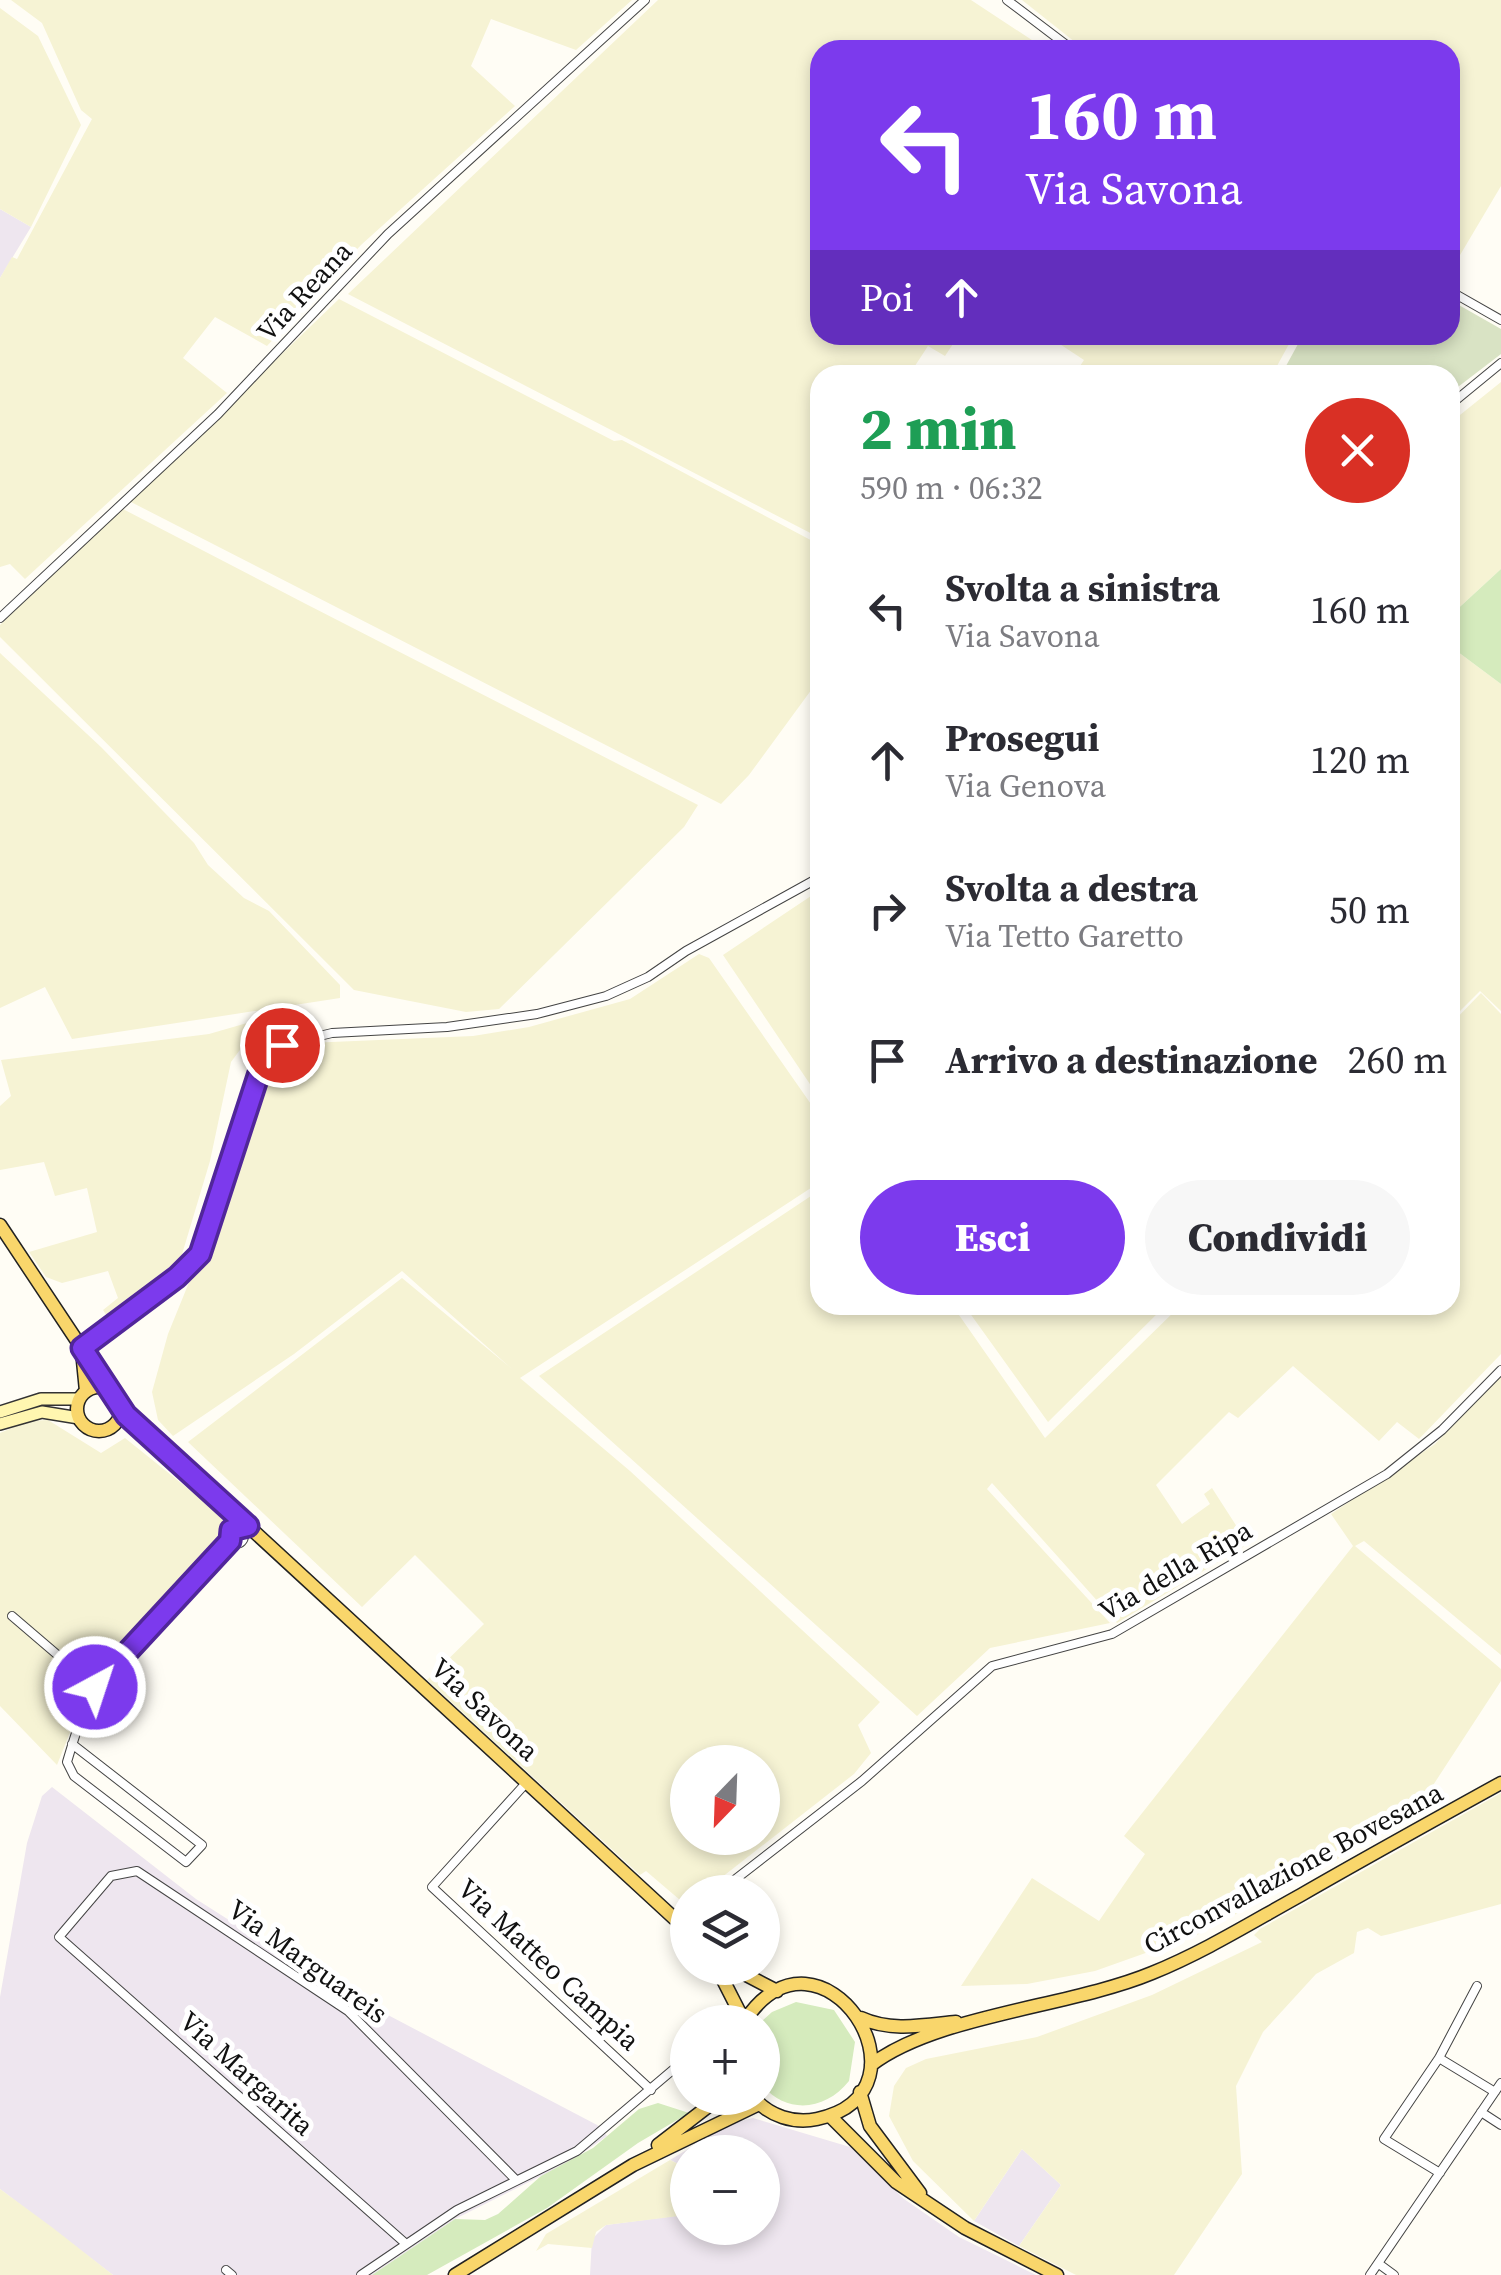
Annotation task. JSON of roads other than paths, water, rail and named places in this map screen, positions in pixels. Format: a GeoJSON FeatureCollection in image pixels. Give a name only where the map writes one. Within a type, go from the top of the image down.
{"type":"FeatureCollection","features":[{"type":"Feature","properties":{"kind":"main road"},"geometry":{"type":"LineString","coordinates":[[0,1225],[82,1348],[109,1389],[121,1409],[111,1428],[89,1429],[79,1418],[82,1348]]}},
{"type":"Feature","properties":{"kind":"main road"},"geometry":{"type":"LineString","coordinates":[[82,1395],[109,1389]]}},
{"type":"Feature","properties":{"kind":"main road","name":"Via Savona"},"geometry":{"type":"LineString","coordinates":[[121,1409],[245,1528],[670,1910]]}},
{"type":"Feature","properties":{"kind":"main road","name":"Via Savona"},"geometry":{"type":"LineString","coordinates":[[111,1428],[157,1446]]}},
{"type":"Feature","properties":{"kind":"main road","name":"Circonvallazione Bovesana"},"geometry":{"type":"LineString","coordinates":[[870,2066],[901,2045],[989,2019],[1072,2001],[1152,1974],[1223,1940],[1501,1783]]}},
{"type":"Feature","properties":{"kind":"main road"},"geometry":{"type":"LineString","coordinates":[[766,1985],[777,1991],[820,1988],[850,2004],[861,2018],[872,2049],[860,2092],[830,2116],[792,2120],[780,2114]]}},
{"type":"Feature","properties":{"kind":"main road"},"geometry":{"type":"LineString","coordinates":[[762,2005],[777,1991]]}},
{"type":"Feature","properties":{"kind":"main road","name":"Circonvallazione Bovesana"},"geometry":{"type":"LineString","coordinates":[[861,2018],[877,2025],[906,2027],[989,2019]]}},
{"type":"Feature","properties":{"kind":"main road"},"geometry":{"type":"LineString","coordinates":[[860,2092],[870,2126],[886,2152],[932,2206]]}},
{"type":"Feature","properties":{"kind":"main road"},"geometry":{"type":"LineString","coordinates":[[685,2132],[702,2115]]}},
{"type":"Feature","properties":{"kind":"main road"},"geometry":{"type":"LineString","coordinates":[[455,2275],[685,2132],[724,2115]]}},
{"type":"Feature","properties":{"kind":"main road"},"geometry":{"type":"LineString","coordinates":[[830,2116],[896,2182],[1057,2275]]}},
{"type":"Feature","properties":{"kind":"street","name":"Via Reana"},"geometry":{"type":"LineString","coordinates":[[0,618],[218,414],[388,234],[645,0]]}},
{"type":"Feature","properties":{"kind":"street"},"geometry":{"type":"LineString","coordinates":[[1007,0],[1059,40]]}},
{"type":"Feature","properties":{"kind":"street"},"geometry":{"type":"LineString","coordinates":[[1460,297],[1501,320]]}},
{"type":"Feature","properties":{"kind":"street"},"geometry":{"type":"LineString","coordinates":[[1460,397],[1501,363]]}},
{"type":"Feature","properties":{"kind":"street"},"geometry":{"type":"LineString","coordinates":[[82,1348],[177,1277],[200,1254],[260,1070],[282,1045],[332,1032],[446,1027],[501,1019],[606,996],[648,977],[686,951],[810,882]]}},
{"type":"Feature","properties":{"kind":"street","name":"Via della Ripa"},"geometry":{"type":"LineString","coordinates":[[741,1875],[862,1781],[971,1680],[1006,1660],[1112,1634],[1387,1474],[1442,1430],[1501,1370]]}},
{"type":"Feature","properties":{"kind":"street"},"geometry":{"type":"LineString","coordinates":[[0,1412],[42,1398],[82,1395]]}},
{"type":"Feature","properties":{"kind":"street"},"geometry":{"type":"LineString","coordinates":[[0,1424],[42,1412],[79,1418]]}},
{"type":"Feature","properties":{"kind":"street"},"geometry":{"type":"LineString","coordinates":[[72,1744],[202,1845],[186,1862],[74,1776],[67,1762],[72,1744],[95,1687],[230,1541],[231,1530],[245,1528]]}},
{"type":"Feature","properties":{"kind":"street"},"geometry":{"type":"LineString","coordinates":[[12,1616],[95,1687]]}},
{"type":"Feature","properties":{"kind":"street","name":"Via Matteo Campia"},"geometry":{"type":"LineString","coordinates":[[528,1782],[432,1887],[652,2090]]}},
{"type":"Feature","properties":{"kind":"street","name":"Via Marguareis"},"geometry":{"type":"LineString","coordinates":[[59,1937],[110,1876],[138,1871],[348,2011],[516,2180]]}},
{"type":"Feature","properties":{"kind":"street","name":"Via Margarita"},"geometry":{"type":"LineString","coordinates":[[59,1937],[405,2243]]}},
{"type":"Feature","properties":{"kind":"street"},"geometry":{"type":"LineString","coordinates":[[1440,2173],[1384,2139],[1439,2058],[1477,1986]]}},
{"type":"Feature","properties":{"kind":"street"},"geometry":{"type":"LineString","coordinates":[[1439,2058],[1495,2092]]}},
{"type":"Feature","properties":{"kind":"street"},"geometry":{"type":"LineString","coordinates":[[361,2275],[405,2243],[516,2180],[554,2165],[596,2138],[670,2074]]}},
{"type":"Feature","properties":{"kind":"street"},"geometry":{"type":"LineString","coordinates":[[1370,2275],[1501,2083]]}},
{"type":"Feature","properties":{"kind":"street"},"geometry":{"type":"LineString","coordinates":[[1481,2112],[1501,2125]]}},
{"type":"Feature","properties":{"kind":"street"},"geometry":{"type":"LineString","coordinates":[[1379,2264],[1394,2275]]}}]}
